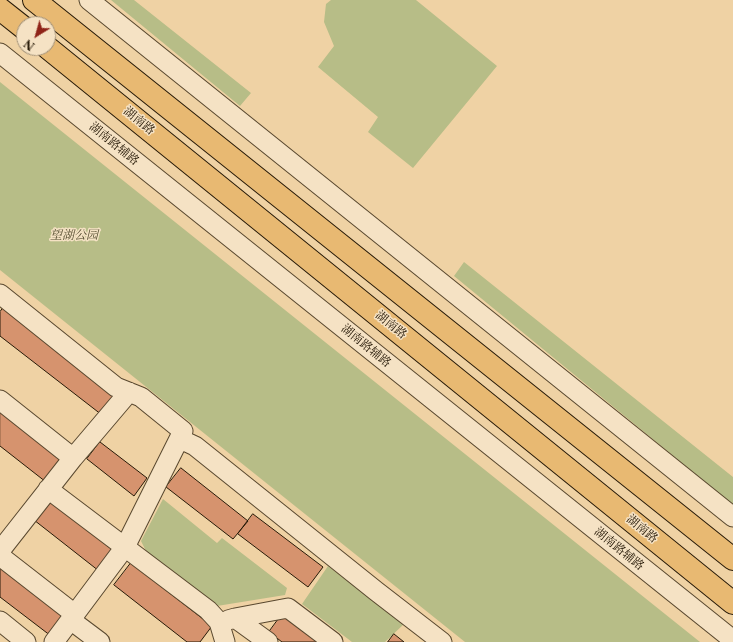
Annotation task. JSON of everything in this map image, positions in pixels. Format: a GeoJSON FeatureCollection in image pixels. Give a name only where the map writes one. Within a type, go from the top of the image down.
{"type":"FeatureCollection","features":[{"type":"Feature","properties":{"kind":"main road"},"geometry":{"type":"LineString","coordinates":[[34,0],[733,559]]}},
{"type":"Feature","properties":{"kind":"main road"},"geometry":{"type":"LineString","coordinates":[[0,9],[16,22]]}},
{"type":"Feature","properties":{"kind":"main road","name":"湖南路"},"geometry":{"type":"LineString","coordinates":[[56,54],[733,602]]}},
{"type":"Feature","properties":{"kind":"street"},"geometry":{"type":"LineString","coordinates":[[90,0],[733,517]]}},
{"type":"Feature","properties":{"kind":"street","name":"湖南路辅路"},"geometry":{"type":"LineString","coordinates":[[0,53],[733,640]]}},
{"type":"Feature","properties":{"kind":"street"},"geometry":{"type":"LineString","coordinates":[[0,294],[116,387],[141,398],[183,431],[125,547],[54,642]]}},
{"type":"Feature","properties":{"kind":"street"},"geometry":{"type":"LineString","coordinates":[[0,551],[73,458],[129,392]]}},
{"type":"Feature","properties":{"kind":"street"},"geometry":{"type":"LineString","coordinates":[[0,400],[73,458]]}},
{"type":"Feature","properties":{"kind":"street"},"geometry":{"type":"LineString","coordinates":[[180,439],[195,446],[442,642]]}},
{"type":"Feature","properties":{"kind":"street"},"geometry":{"type":"LineString","coordinates":[[48,489],[208,610],[268,642]]}},
{"type":"Feature","properties":{"kind":"street"},"geometry":{"type":"LineString","coordinates":[[0,556],[72,612],[76,624],[100,642]]}},
{"type":"Feature","properties":{"kind":"street"},"geometry":{"type":"LineString","coordinates":[[227,620],[288,608],[333,642]]}},
{"type":"Feature","properties":{"kind":"street"},"geometry":{"type":"LineString","coordinates":[[225,642],[227,620]]}},
{"type":"Feature","properties":{"kind":"street"},"geometry":{"type":"LineString","coordinates":[[0,621],[26,642]]}},
{"type":"Feature","properties":{"kind":"green space"},"geometry":{"type":"Polygon","coordinates":[[[111,0],[134,0],[251,93],[240,106],[111,0]]]}},
{"type":"Feature","properties":{"kind":"green space"},"geometry":{"type":"Polygon","coordinates":[[[331,0],[416,0],[497,66],[413,168],[368,132],[378,117],[318,67],[334,46],[324,22],[326,4],[331,0]]]}},
{"type":"Feature","properties":{"kind":"green space","name":"望湖公园"},"geometry":{"type":"Polygon","coordinates":[[[0,82],[700,642],[465,642],[0,270],[0,82]]]}},
{"type":"Feature","properties":{"kind":"green space"},"geometry":{"type":"Polygon","coordinates":[[[464,262],[733,477],[733,505],[454,276],[464,262]]]}},
{"type":"Feature","properties":{"kind":"green space"},"geometry":{"type":"Polygon","coordinates":[[[163,499],[217,543],[222,538],[287,588],[285,595],[217,606],[147,553],[141,541],[163,499]]]}},
{"type":"Feature","properties":{"kind":"green space"},"geometry":{"type":"Polygon","coordinates":[[[328,566],[404,624],[385,642],[352,642],[302,604],[328,566]]]}},
{"type":"Feature","properties":{"kind":"building"},"geometry":{"type":"Polygon","coordinates":[[[3,308],[117,397],[102,415],[0,336],[0,312],[3,308]]]}},
{"type":"Feature","properties":{"kind":"building"},"geometry":{"type":"Polygon","coordinates":[[[0,410],[63,460],[46,482],[0,446],[0,410]]]}},
{"type":"Feature","properties":{"kind":"building"},"geometry":{"type":"Polygon","coordinates":[[[100,442],[147,478],[134,496],[87,459],[100,442]]]}},
{"type":"Feature","properties":{"kind":"building"},"geometry":{"type":"Polygon","coordinates":[[[181,468],[248,521],[233,539],[166,487],[181,468]]]}},
{"type":"Feature","properties":{"kind":"building"},"geometry":{"type":"Polygon","coordinates":[[[50,500],[114,551],[99,571],[34,520],[50,500]]]}},
{"type":"Feature","properties":{"kind":"building"},"geometry":{"type":"Polygon","coordinates":[[[253,514],[323,567],[308,587],[238,534],[253,514]]]}},
{"type":"Feature","properties":{"kind":"building"},"geometry":{"type":"Polygon","coordinates":[[[131,563],[212,626],[200,642],[187,642],[114,585],[131,563]]]}},
{"type":"Feature","properties":{"kind":"building"},"geometry":{"type":"Polygon","coordinates":[[[2,567],[66,616],[51,636],[0,597],[0,569],[2,567]]]}},
{"type":"Feature","properties":{"kind":"building"},"geometry":{"type":"Polygon","coordinates":[[[283,613],[323,642],[282,642],[269,632],[283,613]]]}},
{"type":"Feature","properties":{"kind":"building"},"geometry":{"type":"Polygon","coordinates":[[[394,634],[404,642],[388,642],[394,634]]]}}]}
